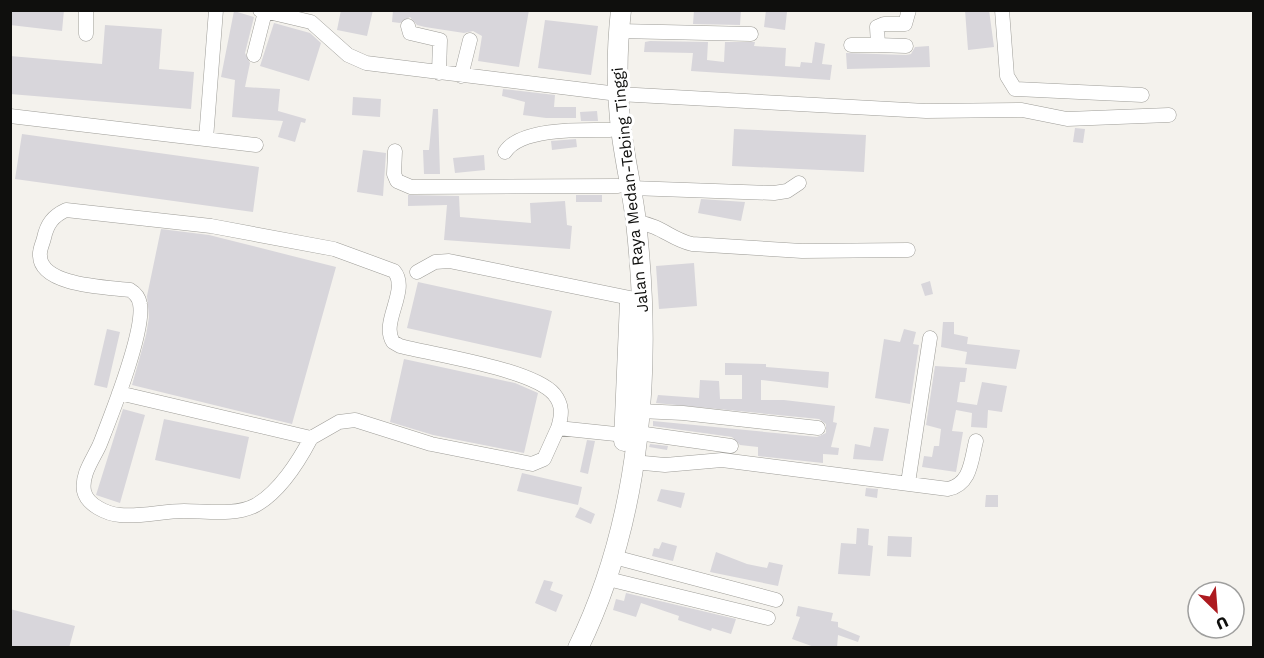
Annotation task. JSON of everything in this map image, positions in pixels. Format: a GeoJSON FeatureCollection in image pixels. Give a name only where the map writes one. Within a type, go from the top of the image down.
{"type":"FeatureCollection","features":[{"type":"Feature","properties":{"kind":"highway","name":"Jalan Raya Medan-Tebing Tinggi"},"geometry":{"type":"LineString","coordinates":[[578,648],[608,579],[633,462],[625,187],[606,33],[609,10]]}},
{"type":"Feature","properties":{"kind":"highway","name":"Jalan Raya Medan-Tebing Tinggi"},"geometry":{"type":"LineString","coordinates":[[567,648],[594,581],[610,532],[631,434],[640,411],[644,355],[636,222],[610,130],[621,10]]}},
{"type":"Feature","properties":{"kind":"street"},"geometry":{"type":"LineString","coordinates":[[86,10],[86,34]]}},
{"type":"Feature","properties":{"kind":"street"},"geometry":{"type":"LineString","coordinates":[[206,139],[216,10]]}},
{"type":"Feature","properties":{"kind":"street"},"geometry":{"type":"LineString","coordinates":[[878,45],[877,27],[884,24],[905,24],[909,10]]}},
{"type":"Feature","properties":{"kind":"street"},"geometry":{"type":"LineString","coordinates":[[1002,10],[1007,76],[1015,89],[1142,95]]}},
{"type":"Feature","properties":{"kind":"street"},"geometry":{"type":"LineString","coordinates":[[254,55],[263,11],[311,22],[348,55],[366,63],[461,76],[612,93],[926,111],[1022,110],[1067,119],[1168,116]]}},
{"type":"Feature","properties":{"kind":"street"},"geometry":{"type":"LineString","coordinates":[[408,26],[410,33],[440,40],[439,73]]}},
{"type":"Feature","properties":{"kind":"street"},"geometry":{"type":"LineString","coordinates":[[619,31],[751,34]]}},
{"type":"Feature","properties":{"kind":"street"},"geometry":{"type":"LineString","coordinates":[[461,76],[470,40]]}},
{"type":"Feature","properties":{"kind":"street"},"geometry":{"type":"LineString","coordinates":[[851,45],[906,46]]}},
{"type":"Feature","properties":{"kind":"street"},"geometry":{"type":"LineString","coordinates":[[10,116],[256,145]]}},
{"type":"Feature","properties":{"kind":"street"},"geometry":{"type":"LineString","coordinates":[[505,152],[516,141],[538,135],[570,130],[610,130]]}},
{"type":"Feature","properties":{"kind":"street"},"geometry":{"type":"LineString","coordinates":[[395,151],[393,174],[397,181],[411,187],[625,187],[774,193],[787,191],[799,183]]}},
{"type":"Feature","properties":{"kind":"street"},"geometry":{"type":"LineString","coordinates":[[66,210],[211,226],[334,249],[394,271],[399,280],[390,333],[393,342],[400,346],[498,369],[546,386],[555,395],[562,413],[558,428],[544,459],[532,464],[431,444],[355,420],[339,422],[311,438],[284,478],[254,506],[219,512],[184,511],[119,515],[102,510],[90,501],[84,490],[86,471],[119,393],[135,338],[141,307],[139,300],[130,290],[64,280],[51,275],[43,267],[40,256],[45,229],[57,214],[66,210]]}},
{"type":"Feature","properties":{"kind":"street"},"geometry":{"type":"LineString","coordinates":[[636,222],[654,225],[683,242],[692,244],[802,251],[909,250]]}},
{"type":"Feature","properties":{"kind":"street"},"geometry":{"type":"LineString","coordinates":[[417,272],[435,262],[449,261],[630,298]]}},
{"type":"Feature","properties":{"kind":"street"},"geometry":{"type":"LineString","coordinates":[[908,483],[930,338]]}},
{"type":"Feature","properties":{"kind":"street"},"geometry":{"type":"LineString","coordinates":[[119,393],[311,438]]}},
{"type":"Feature","properties":{"kind":"street"},"geometry":{"type":"LineString","coordinates":[[640,411],[683,413],[818,428]]}},
{"type":"Feature","properties":{"kind":"street"},"geometry":{"type":"LineString","coordinates":[[558,428],[731,446]]}},
{"type":"Feature","properties":{"kind":"street"},"geometry":{"type":"LineString","coordinates":[[633,462],[665,465],[722,460],[948,489],[959,486],[968,475],[976,441]]}},
{"type":"Feature","properties":{"kind":"street"},"geometry":{"type":"LineString","coordinates":[[614,557],[776,600]]}},
{"type":"Feature","properties":{"kind":"street"},"geometry":{"type":"LineString","coordinates":[[608,579],[768,618]]}},
{"type":"Feature","properties":{"kind":"building"},"geometry":{"type":"Polygon","coordinates":[[[10,10],[64,10],[62,31],[10,25],[10,10]]]}},
{"type":"Feature","properties":{"kind":"building"},"geometry":{"type":"Polygon","coordinates":[[[341,10],[373,10],[367,36],[337,30],[341,10]]]}},
{"type":"Feature","properties":{"kind":"building"},"geometry":{"type":"Polygon","coordinates":[[[393,10],[529,10],[519,67],[478,61],[482,36],[473,31],[464,33],[425,27],[417,25],[410,17],[400,23],[392,22],[393,10]]]}},
{"type":"Feature","properties":{"kind":"building"},"geometry":{"type":"Polygon","coordinates":[[[694,10],[741,10],[740,25],[693,24],[694,10]]]}},
{"type":"Feature","properties":{"kind":"building"},"geometry":{"type":"Polygon","coordinates":[[[766,10],[787,12],[785,30],[764,27],[766,10]]]}},
{"type":"Feature","properties":{"kind":"building"},"geometry":{"type":"Polygon","coordinates":[[[965,10],[989,10],[994,47],[968,50],[965,10]]]}},
{"type":"Feature","properties":{"kind":"building"},"geometry":{"type":"Polygon","coordinates":[[[234,11],[254,17],[245,53],[250,63],[245,87],[280,89],[278,111],[306,119],[305,123],[301,122],[295,142],[278,137],[283,121],[232,117],[235,80],[221,77],[234,11]]]}},
{"type":"Feature","properties":{"kind":"building"},"geometry":{"type":"Polygon","coordinates":[[[545,20],[598,26],[591,75],[538,68],[545,20]]]}},
{"type":"Feature","properties":{"kind":"building"},"geometry":{"type":"Polygon","coordinates":[[[274,23],[310,33],[321,43],[309,81],[260,66],[274,23]]]}},
{"type":"Feature","properties":{"kind":"building"},"geometry":{"type":"Polygon","coordinates":[[[105,25],[162,29],[159,69],[194,72],[191,109],[10,94],[10,56],[102,64],[105,25]]]}},
{"type":"Feature","properties":{"kind":"building"},"geometry":{"type":"Polygon","coordinates":[[[645,42],[708,42],[707,60],[724,62],[725,42],[755,42],[754,46],[786,48],[785,66],[800,67],[801,62],[812,63],[815,42],[825,44],[822,64],[832,65],[830,80],[691,71],[693,53],[644,52],[645,42]]]}},
{"type":"Feature","properties":{"kind":"building"},"geometry":{"type":"Polygon","coordinates":[[[929,46],[930,67],[847,69],[846,53],[906,55],[911,54],[915,47],[929,46]]]}},
{"type":"Feature","properties":{"kind":"building"},"geometry":{"type":"Polygon","coordinates":[[[503,89],[555,95],[554,107],[576,107],[576,118],[523,115],[525,102],[502,96],[503,89]]]}},
{"type":"Feature","properties":{"kind":"building"},"geometry":{"type":"Polygon","coordinates":[[[353,97],[381,99],[380,117],[352,115],[353,97]]]}},
{"type":"Feature","properties":{"kind":"building"},"geometry":{"type":"Polygon","coordinates":[[[433,109],[438,109],[440,174],[424,174],[423,150],[429,150],[433,109]]]}},
{"type":"Feature","properties":{"kind":"building"},"geometry":{"type":"Polygon","coordinates":[[[597,111],[598,121],[581,121],[580,112],[597,111]]]}},
{"type":"Feature","properties":{"kind":"building"},"geometry":{"type":"Polygon","coordinates":[[[1075,128],[1085,129],[1083,143],[1073,142],[1075,128]]]}},
{"type":"Feature","properties":{"kind":"building"},"geometry":{"type":"Polygon","coordinates":[[[734,129],[866,135],[864,172],[732,166],[734,129]]]}},
{"type":"Feature","properties":{"kind":"building"},"geometry":{"type":"Polygon","coordinates":[[[22,134],[259,167],[253,212],[15,179],[22,134]]]}},
{"type":"Feature","properties":{"kind":"building"},"geometry":{"type":"Polygon","coordinates":[[[576,139],[577,147],[552,150],[551,141],[576,139]]]}},
{"type":"Feature","properties":{"kind":"building"},"geometry":{"type":"Polygon","coordinates":[[[363,150],[386,153],[383,196],[357,192],[363,150]]]}},
{"type":"Feature","properties":{"kind":"building"},"geometry":{"type":"Polygon","coordinates":[[[484,155],[485,170],[455,173],[453,158],[484,155]]]}},
{"type":"Feature","properties":{"kind":"building"},"geometry":{"type":"Polygon","coordinates":[[[408,195],[459,196],[460,217],[531,223],[530,203],[565,201],[567,225],[572,226],[570,249],[444,240],[447,205],[408,206],[408,195]]]}},
{"type":"Feature","properties":{"kind":"building"},"geometry":{"type":"Polygon","coordinates":[[[576,195],[602,195],[602,202],[576,202],[576,195]]]}},
{"type":"Feature","properties":{"kind":"building"},"geometry":{"type":"Polygon","coordinates":[[[701,199],[745,202],[741,221],[698,213],[701,199]]]}},
{"type":"Feature","properties":{"kind":"building"},"geometry":{"type":"Polygon","coordinates":[[[161,229],[209,235],[336,267],[292,424],[132,385],[146,335],[149,317],[147,296],[161,229]]]}},
{"type":"Feature","properties":{"kind":"building"},"geometry":{"type":"Polygon","coordinates":[[[694,263],[697,306],[659,309],[656,266],[694,263]]]}},
{"type":"Feature","properties":{"kind":"building"},"geometry":{"type":"Polygon","coordinates":[[[930,281],[933,294],[925,296],[921,284],[930,281]]]}},
{"type":"Feature","properties":{"kind":"building"},"geometry":{"type":"Polygon","coordinates":[[[418,282],[552,311],[541,358],[407,328],[418,282]]]}},
{"type":"Feature","properties":{"kind":"building"},"geometry":{"type":"Polygon","coordinates":[[[943,322],[954,322],[954,334],[968,337],[967,344],[1020,350],[1016,369],[965,364],[967,352],[941,347],[943,322]]]}},
{"type":"Feature","properties":{"kind":"building"},"geometry":{"type":"Polygon","coordinates":[[[107,329],[120,332],[107,388],[94,385],[107,329]]]}},
{"type":"Feature","properties":{"kind":"building"},"geometry":{"type":"Polygon","coordinates":[[[904,329],[916,332],[913,344],[919,345],[910,404],[875,398],[884,339],[900,342],[904,329]]]}},
{"type":"Feature","properties":{"kind":"building"},"geometry":{"type":"Polygon","coordinates":[[[404,359],[515,383],[538,393],[524,453],[433,435],[390,422],[404,359]]]}},
{"type":"Feature","properties":{"kind":"building"},"geometry":{"type":"Polygon","coordinates":[[[725,363],[766,364],[766,367],[829,372],[828,388],[761,380],[761,400],[784,400],[835,406],[833,422],[837,423],[831,447],[839,448],[838,455],[823,454],[823,463],[758,456],[758,447],[740,445],[732,437],[653,426],[653,421],[817,437],[826,433],[826,424],[819,419],[656,403],[658,395],[699,398],[700,380],[719,381],[720,399],[742,399],[742,375],[725,375],[725,363]]]}},
{"type":"Feature","properties":{"kind":"building"},"geometry":{"type":"Polygon","coordinates":[[[935,366],[967,368],[965,382],[960,382],[957,402],[977,405],[982,382],[1007,386],[1002,412],[988,410],[987,428],[971,427],[972,413],[956,410],[952,431],[963,432],[956,472],[922,467],[924,456],[932,457],[934,446],[939,446],[941,429],[926,425],[935,366]]]}},
{"type":"Feature","properties":{"kind":"building"},"geometry":{"type":"Polygon","coordinates":[[[123,409],[145,415],[120,503],[96,495],[123,409]]]}},
{"type":"Feature","properties":{"kind":"building"},"geometry":{"type":"Polygon","coordinates":[[[164,419],[249,437],[240,479],[155,460],[164,419]]]}},
{"type":"Feature","properties":{"kind":"building"},"geometry":{"type":"Polygon","coordinates":[[[874,427],[889,429],[883,461],[853,459],[855,444],[870,447],[874,427]]]}},
{"type":"Feature","properties":{"kind":"building"},"geometry":{"type":"Polygon","coordinates":[[[587,440],[595,441],[588,474],[580,472],[587,440]]]}},
{"type":"Feature","properties":{"kind":"building"},"geometry":{"type":"Polygon","coordinates":[[[650,444],[668,446],[667,450],[649,447],[650,444]]]}},
{"type":"Feature","properties":{"kind":"building"},"geometry":{"type":"Polygon","coordinates":[[[522,473],[582,487],[578,505],[517,491],[522,473]]]}},
{"type":"Feature","properties":{"kind":"building"},"geometry":{"type":"Polygon","coordinates":[[[866,488],[878,489],[877,498],[865,496],[866,488]]]}},
{"type":"Feature","properties":{"kind":"building"},"geometry":{"type":"Polygon","coordinates":[[[661,489],[685,493],[681,508],[657,501],[661,489]]]}},
{"type":"Feature","properties":{"kind":"building"},"geometry":{"type":"Polygon","coordinates":[[[986,495],[998,495],[998,507],[985,507],[986,495]]]}},
{"type":"Feature","properties":{"kind":"building"},"geometry":{"type":"Polygon","coordinates":[[[580,507],[595,514],[591,524],[575,517],[580,507]]]}},
{"type":"Feature","properties":{"kind":"building"},"geometry":{"type":"Polygon","coordinates":[[[857,528],[869,529],[868,545],[873,546],[870,576],[838,574],[841,543],[856,544],[857,528]]]}},
{"type":"Feature","properties":{"kind":"building"},"geometry":{"type":"Polygon","coordinates":[[[888,536],[912,537],[911,557],[887,556],[888,536]]]}},
{"type":"Feature","properties":{"kind":"building"},"geometry":{"type":"Polygon","coordinates":[[[662,542],[677,546],[673,561],[652,556],[654,548],[659,549],[662,542]]]}},
{"type":"Feature","properties":{"kind":"building"},"geometry":{"type":"Polygon","coordinates":[[[716,552],[747,564],[767,568],[769,562],[783,565],[778,586],[710,572],[716,552]]]}},
{"type":"Feature","properties":{"kind":"building"},"geometry":{"type":"Polygon","coordinates":[[[544,580],[553,582],[550,590],[563,595],[556,612],[535,603],[544,580]]]}},
{"type":"Feature","properties":{"kind":"building"},"geometry":{"type":"Polygon","coordinates":[[[626,593],[736,619],[731,634],[712,628],[711,631],[678,620],[679,616],[641,603],[636,617],[613,610],[616,599],[624,601],[626,593]]]}},
{"type":"Feature","properties":{"kind":"building"},"geometry":{"type":"Polygon","coordinates":[[[798,606],[833,613],[831,621],[838,622],[838,627],[860,636],[858,642],[838,635],[837,648],[817,648],[792,639],[800,617],[796,616],[798,606]]]}},
{"type":"Feature","properties":{"kind":"building"},"geometry":{"type":"Polygon","coordinates":[[[10,609],[75,626],[69,648],[10,648],[10,609]]]}}]}
